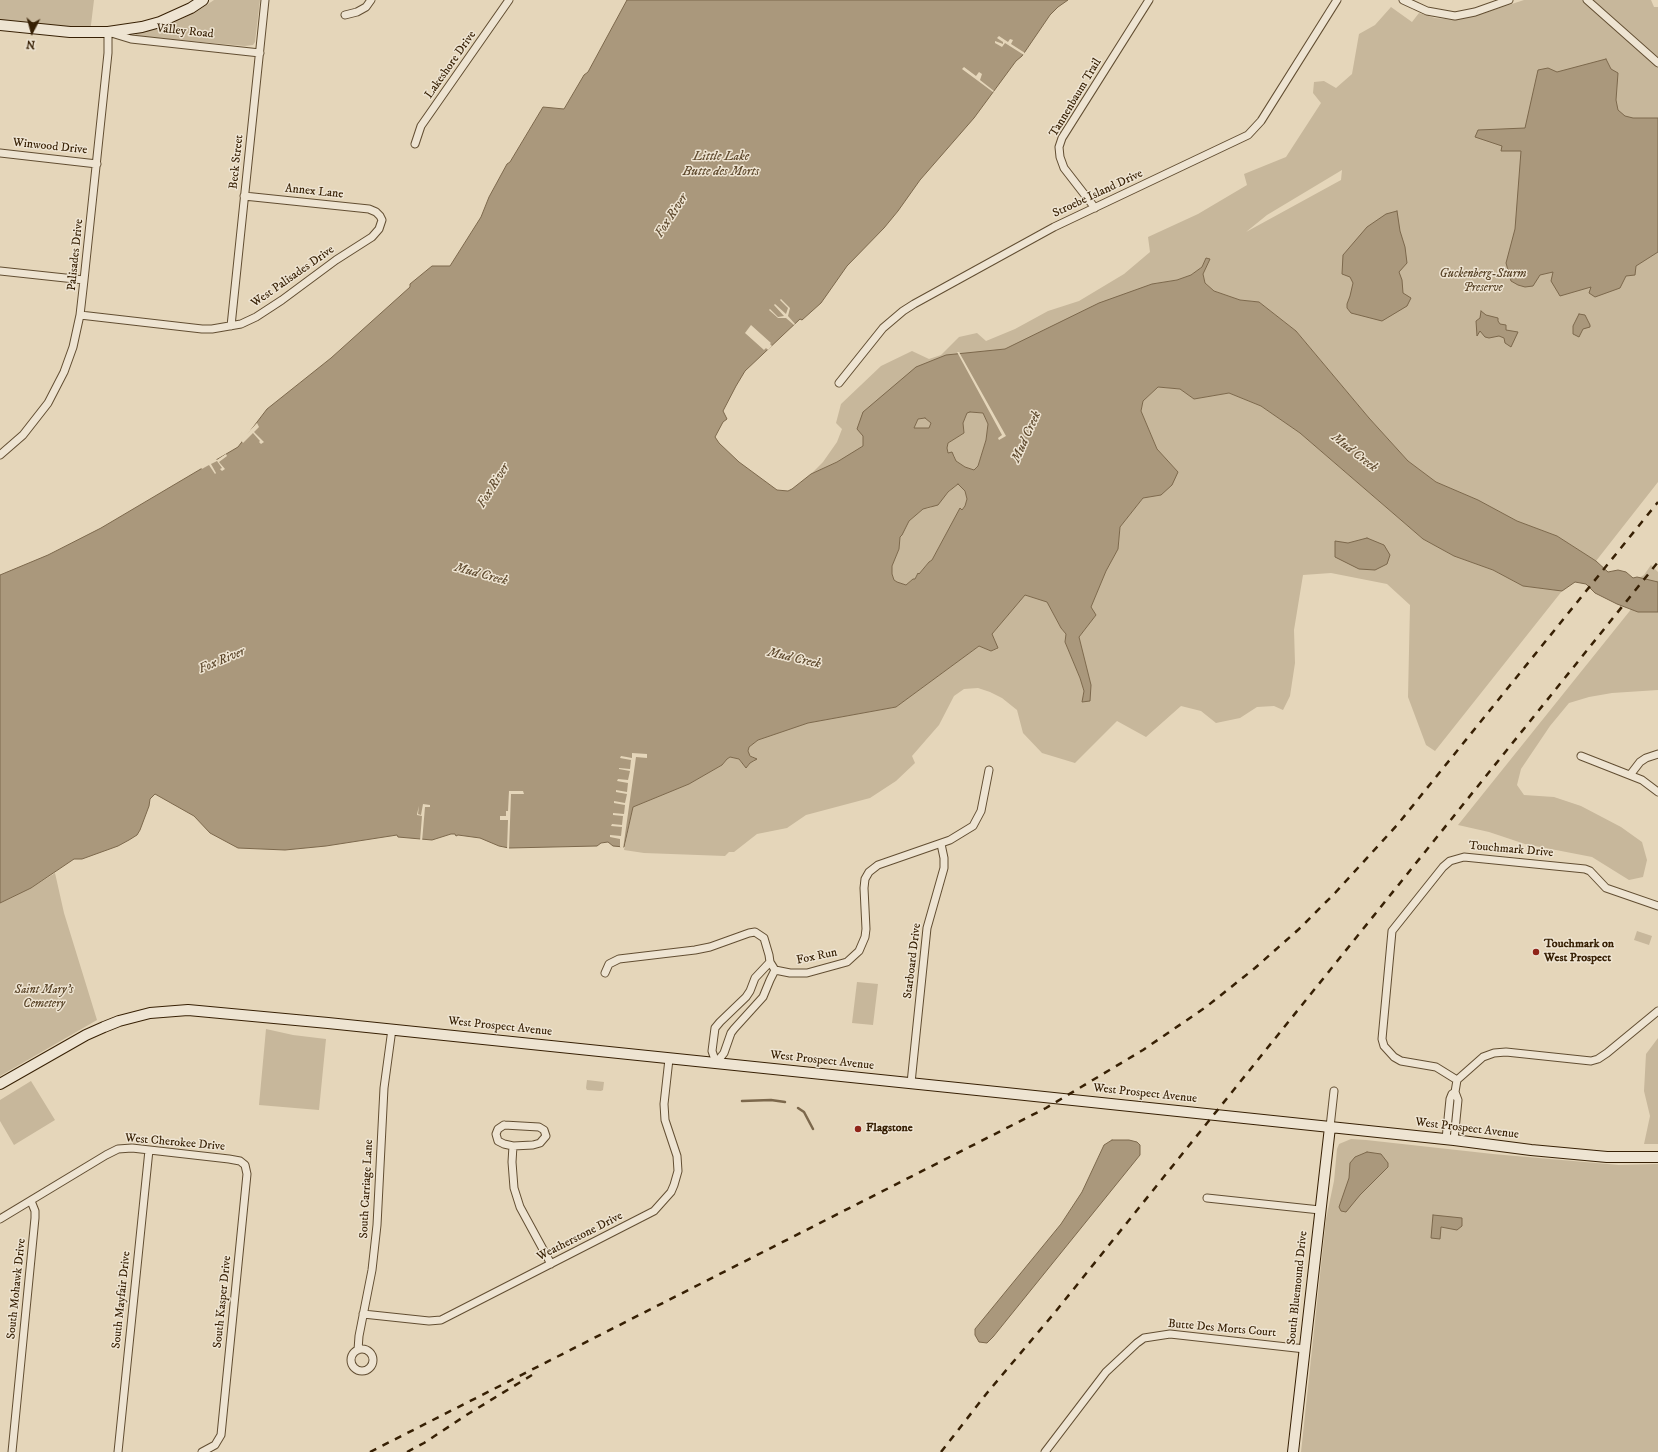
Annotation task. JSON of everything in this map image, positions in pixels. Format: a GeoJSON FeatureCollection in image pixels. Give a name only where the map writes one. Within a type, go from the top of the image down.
{"type":"FeatureCollection","features":[{"type":"Feature","properties":{"kind":"main road","name":"Valley Road"},"geometry":{"type":"LineString","coordinates":[[0,25],[70,32],[108,32],[142,27],[160,22],[191,8],[203,0]]}},
{"type":"Feature","properties":{"kind":"main road","name":"West Prospect Avenue"},"geometry":{"type":"LineString","coordinates":[[0,1084],[104,1026],[136,1016],[166,1011],[188,1010],[911,1083],[1574,1154],[1613,1157],[1658,1157]]}},
{"type":"Feature","properties":{"kind":"main road","name":"South Bluemound Drive"},"geometry":{"type":"LineString","coordinates":[[1293,1452],[1330,1127]]}},
{"type":"Feature","properties":{"kind":"street","name":"Beck Street"},"geometry":{"type":"LineString","coordinates":[[232,326],[265,0]]}},
{"type":"Feature","properties":{"kind":"street"},"geometry":{"type":"LineString","coordinates":[[345,15],[357,12],[366,6],[371,0]]}},
{"type":"Feature","properties":{"kind":"street","name":"Lakeshore Drive"},"geometry":{"type":"LineString","coordinates":[[415,144],[421,126],[509,0]]}},
{"type":"Feature","properties":{"kind":"street","name":"Tannenbaum Trail"},"geometry":{"type":"LineString","coordinates":[[1095,208],[1064,168],[1060,157],[1062,138],[1149,0]]}},
{"type":"Feature","properties":{"kind":"street","name":"Stroebe Island Drive"},"geometry":{"type":"LineString","coordinates":[[839,383],[883,328],[903,311],[1007,252],[1248,135],[1261,121],[1337,0]]}},
{"type":"Feature","properties":{"kind":"street"},"geometry":{"type":"LineString","coordinates":[[1403,0],[1426,11],[1455,16],[1475,12],[1509,0]]}},
{"type":"Feature","properties":{"kind":"street"},"geometry":{"type":"LineString","coordinates":[[1587,0],[1658,63]]}},
{"type":"Feature","properties":{"kind":"street","name":"Valley Road"},"geometry":{"type":"LineString","coordinates":[[108,32],[131,39],[260,53]]}},
{"type":"Feature","properties":{"kind":"street","name":"Palisades Drive"},"geometry":{"type":"LineString","coordinates":[[0,455],[32,426],[56,388],[70,360],[80,315],[108,53],[108,32]]}},
{"type":"Feature","properties":{"kind":"street","name":"Winwood Drive"},"geometry":{"type":"LineString","coordinates":[[0,153],[97,164]]}},
{"type":"Feature","properties":{"kind":"street","name":"Annex Lane"},"geometry":{"type":"LineString","coordinates":[[244,196],[369,209],[376,212],[380,216]]}},
{"type":"Feature","properties":{"kind":"street","name":"West Palisades Drive"},"geometry":{"type":"LineString","coordinates":[[80,315],[202,329],[232,326],[250,321],[282,300],[336,260],[372,237],[380,225],[380,216]]}},
{"type":"Feature","properties":{"kind":"street"},"geometry":{"type":"LineString","coordinates":[[0,271],[84,280]]}},
{"type":"Feature","properties":{"kind":"street"},"geometry":{"type":"LineString","coordinates":[[1630,775],[1640,762],[1646,758],[1658,754]]}},
{"type":"Feature","properties":{"kind":"street"},"geometry":{"type":"LineString","coordinates":[[1581,756],[1642,780],[1658,792]]}},
{"type":"Feature","properties":{"kind":"street","name":"Fox Run"},"geometry":{"type":"LineString","coordinates":[[775,970],[790,973],[807,973],[839,965],[853,957],[863,944],[865,937],[864,888],[865,879],[869,872],[878,865],[941,844],[959,837],[967,831],[975,823],[981,811],[989,770]]}},
{"type":"Feature","properties":{"kind":"street","name":"Starboard Drive"},"geometry":{"type":"LineString","coordinates":[[911,1083],[927,928],[944,868],[944,858],[941,844]]}},
{"type":"Feature","properties":{"kind":"street","name":"Touchmark Drive"},"geometry":{"type":"LineString","coordinates":[[1457,1080],[1436,1067],[1401,1060],[1394,1057],[1384,1046],[1381,1034],[1392,931],[1443,866],[1450,861],[1464,856],[1585,869],[1590,871],[1606,888],[1658,906]]}},
{"type":"Feature","properties":{"kind":"street"},"geometry":{"type":"LineString","coordinates":[[605,973],[609,964],[619,959],[695,950],[710,947],[755,932],[764,938],[770,955],[770,962],[775,970],[763,997],[734,1028],[724,1053],[716,1063]]}},
{"type":"Feature","properties":{"kind":"street"},"geometry":{"type":"LineString","coordinates":[[716,1063],[712,1052],[715,1028],[746,997],[755,978],[770,962]]}},
{"type":"Feature","properties":{"kind":"street"},"geometry":{"type":"LineString","coordinates":[[1450,1140],[1450,1099],[1452,1094],[1455,1092],[1457,1080],[1483,1057],[1494,1053],[1506,1052],[1592,1061],[1598,1059],[1658,1011]]}},
{"type":"Feature","properties":{"kind":"street","name":"South Carriage Lane"},"geometry":{"type":"LineString","coordinates":[[358,1350],[363,1314],[372,1270],[377,1225],[384,1088],[392,1030]]}},
{"type":"Feature","properties":{"kind":"street","name":"Weatherstone Drive"},"geometry":{"type":"LineString","coordinates":[[363,1314],[420,1321],[436,1321],[448,1317],[654,1211],[671,1192],[677,1178],[678,1162],[665,1120],[664,1104],[669,1058]]}},
{"type":"Feature","properties":{"kind":"street"},"geometry":{"type":"LineString","coordinates":[[1330,1127],[1334,1091]]}},
{"type":"Feature","properties":{"kind":"street"},"geometry":{"type":"LineString","coordinates":[[510,1125],[539,1127],[545,1131],[545,1140],[540,1144],[513,1146],[498,1141],[496,1134],[500,1126],[510,1125]]}},
{"type":"Feature","properties":{"kind":"street"},"geometry":{"type":"LineString","coordinates":[[513,1146],[512,1162],[514,1188],[520,1207],[551,1264]]}},
{"type":"Feature","properties":{"kind":"street","name":"West Cherokee Drive"},"geometry":{"type":"LineString","coordinates":[[0,1219],[106,1154],[118,1149],[149,1150],[228,1158],[240,1161],[245,1165]]}},
{"type":"Feature","properties":{"kind":"street","name":"South Mayfair Drive"},"geometry":{"type":"LineString","coordinates":[[118,1452],[149,1150]]}},
{"type":"Feature","properties":{"kind":"street","name":"South Kasper Drive"},"geometry":{"type":"LineString","coordinates":[[202,1452],[212,1447],[219,1441],[222,1427],[247,1174],[245,1165]]}},
{"type":"Feature","properties":{"kind":"street"},"geometry":{"type":"LineString","coordinates":[[1207,1198],[1320,1210]]}},
{"type":"Feature","properties":{"kind":"street","name":"South Mohawk Drive"},"geometry":{"type":"LineString","coordinates":[[12,1452],[35,1218],[31,1201]]}},
{"type":"Feature","properties":{"kind":"street","name":"Butte Des Morts Court"},"geometry":{"type":"LineString","coordinates":[[1045,1452],[1106,1372],[1144,1338],[1170,1334],[1305,1349]]}},
{"type":"Feature","properties":{"kind":"green space"},"geometry":{"type":"Polygon","coordinates":[[[0,0],[94,0],[90,33],[0,25],[0,0]]]}},
{"type":"Feature","properties":{"kind":"green space"},"geometry":{"type":"Polygon","coordinates":[[[214,0],[260,0],[255,42],[253,45],[245,46],[135,36],[136,34],[180,20],[214,0]]]}},
{"type":"Feature","properties":{"kind":"green space","name":"Guckenberg-Sturm Preserve"},"geometry":{"type":"Polygon","coordinates":[[[1524,0],[1651,0],[1654,7],[1658,7],[1658,482],[1596,561],[1557,536],[1517,521],[1478,500],[1436,482],[1408,461],[1369,418],[1296,331],[1259,302],[1240,300],[1214,291],[1205,283],[1203,274],[1210,259],[1206,258],[1202,267],[1191,275],[1177,280],[1152,284],[1005,349],[977,353],[863,436],[863,446],[855,452],[811,474],[823,462],[837,442],[842,429],[836,423],[841,404],[881,366],[912,351],[929,359],[941,355],[959,337],[977,333],[986,341],[1015,329],[1048,311],[1079,301],[1124,274],[1150,252],[1148,237],[1198,214],[1247,185],[1244,174],[1286,157],[1321,103],[1313,93],[1314,82],[1324,81],[1336,88],[1352,74],[1359,34],[1375,25],[1391,7],[1412,22],[1419,13],[1435,18],[1455,20],[1475,16],[1524,0]],[[1342,170],[1267,215],[1246,232],[1341,180],[1342,170]]]}},
{"type":"Feature","properties":{"kind":"green space"},"geometry":{"type":"Polygon","coordinates":[[[1158,387],[1180,389],[1194,399],[1229,393],[1261,406],[1300,433],[1423,539],[1454,556],[1493,570],[1523,586],[1562,591],[1435,751],[1426,745],[1408,697],[1410,605],[1387,584],[1331,573],[1303,575],[1294,630],[1295,663],[1290,696],[1283,710],[1274,706],[1257,707],[1240,718],[1216,723],[1201,711],[1181,706],[1146,737],[1117,721],[1075,763],[1042,753],[1023,733],[1017,710],[1002,698],[978,688],[964,689],[954,696],[939,725],[912,756],[915,763],[896,781],[870,798],[806,815],[787,828],[757,834],[734,852],[729,852],[725,856],[644,853],[624,850],[633,807],[689,784],[722,765],[730,757],[739,759],[746,768],[750,763],[755,761],[755,758],[748,754],[749,747],[758,740],[808,723],[896,707],[979,646],[991,651],[998,649],[992,634],[1025,595],[1047,602],[1061,628],[1066,634],[1065,642],[1084,691],[1082,702],[1090,701],[1091,685],[1079,637],[1096,615],[1091,607],[1106,571],[1118,549],[1120,527],[1143,498],[1161,495],[1178,472],[1157,449],[1141,411],[1143,401],[1158,387]]]}},
{"type":"Feature","properties":{"kind":"green space"},"geometry":{"type":"Polygon","coordinates":[[[967,413],[983,413],[988,424],[986,440],[978,466],[974,470],[965,467],[956,461],[954,455],[948,453],[947,448],[948,443],[964,433],[963,423],[967,413]]]}},
{"type":"Feature","properties":{"kind":"green space"},"geometry":{"type":"Polygon","coordinates":[[[925,418],[931,423],[929,428],[914,428],[918,419],[925,418]]]}},
{"type":"Feature","properties":{"kind":"green space"},"geometry":{"type":"Polygon","coordinates":[[[958,484],[965,491],[967,499],[965,506],[962,510],[960,509],[932,560],[919,574],[918,573],[915,579],[906,585],[897,582],[894,580],[892,575],[892,566],[899,549],[900,537],[909,521],[923,509],[930,508],[958,484]]]}},
{"type":"Feature","properties":{"kind":"green space"},"geometry":{"type":"Polygon","coordinates":[[[1651,565],[1658,572],[1658,690],[1612,693],[1589,697],[1569,703],[1550,726],[1521,769],[1517,785],[1524,795],[1554,797],[1581,806],[1621,827],[1642,842],[1647,860],[1643,877],[1629,880],[1592,857],[1525,844],[1489,832],[1458,825],[1653,582],[1639,578],[1644,575],[1651,565]]]}},
{"type":"Feature","properties":{"kind":"green space","name":"Saint Mary's Cemetery"},"geometry":{"type":"Polygon","coordinates":[[[55,873],[64,913],[97,1020],[0,1076],[0,903],[31,888],[55,873]]]}},
{"type":"Feature","properties":{"kind":"green space"},"geometry":{"type":"Polygon","coordinates":[[[1637,931],[1652,936],[1649,945],[1634,940],[1637,931]]]}},
{"type":"Feature","properties":{"kind":"green space"},"geometry":{"type":"Polygon","coordinates":[[[857,982],[878,984],[873,1025],[852,1023],[857,982]]]}},
{"type":"Feature","properties":{"kind":"green space"},"geometry":{"type":"Polygon","coordinates":[[[266,1029],[293,1035],[326,1039],[319,1110],[259,1105],[266,1029]]]}},
{"type":"Feature","properties":{"kind":"green space"},"geometry":{"type":"Polygon","coordinates":[[[1658,1038],[1658,1144],[1644,1144],[1650,1116],[1644,1091],[1646,1054],[1658,1038]]]}},
{"type":"Feature","properties":{"kind":"green space"},"geometry":{"type":"Polygon","coordinates":[[[587,1080],[604,1082],[603,1090],[587,1090],[587,1080]]]}},
{"type":"Feature","properties":{"kind":"green space"},"geometry":{"type":"Polygon","coordinates":[[[31,1081],[55,1120],[14,1145],[0,1121],[0,1100],[31,1081]]]}},
{"type":"Feature","properties":{"kind":"green space"},"geometry":{"type":"Polygon","coordinates":[[[1351,1139],[1493,1154],[1619,1165],[1658,1164],[1658,1452],[1301,1452],[1326,1219],[1334,1181],[1337,1149],[1339,1144],[1351,1139]]]}},
{"type":"Feature","properties":{"kind":"water"},"geometry":{"type":"Polygon","coordinates":[[[627,0],[1068,0],[1050,15],[1022,56],[1016,61],[974,118],[920,180],[884,228],[847,266],[821,303],[802,320],[800,319],[745,371],[736,386],[723,411],[727,419],[723,422],[715,437],[719,443],[739,462],[777,490],[788,491],[792,489],[811,474],[837,462],[863,446],[863,436],[857,429],[863,412],[916,367],[946,355],[1005,349],[1099,303],[1152,284],[1177,280],[1191,275],[1202,267],[1206,258],[1210,259],[1203,274],[1205,283],[1214,291],[1240,300],[1259,302],[1296,331],[1369,418],[1408,461],[1436,482],[1478,500],[1517,521],[1557,536],[1596,561],[1608,572],[1618,570],[1626,572],[1633,578],[1637,577],[1658,582],[1658,612],[1638,612],[1617,604],[1595,593],[1586,584],[1575,582],[1562,591],[1523,586],[1493,570],[1454,556],[1423,539],[1300,433],[1261,406],[1229,393],[1194,399],[1180,389],[1158,387],[1143,401],[1141,411],[1157,449],[1178,472],[1172,485],[1161,495],[1143,498],[1120,527],[1118,549],[1106,571],[1091,607],[1096,615],[1079,637],[1091,685],[1090,701],[1082,702],[1084,691],[1065,642],[1066,634],[1061,628],[1047,602],[1025,595],[992,634],[998,648],[991,651],[979,646],[896,707],[808,723],[758,740],[749,747],[748,751],[750,756],[757,759],[750,763],[746,768],[739,759],[730,757],[722,765],[689,784],[633,807],[624,847],[613,846],[608,842],[601,843],[597,846],[509,848],[499,846],[480,838],[456,836],[455,834],[451,834],[432,840],[398,837],[397,835],[326,846],[285,850],[238,848],[210,833],[194,816],[155,794],[150,799],[149,806],[137,835],[118,846],[82,859],[74,859],[31,888],[0,903],[0,575],[48,555],[101,528],[238,447],[267,409],[331,358],[410,287],[410,284],[432,266],[450,266],[481,217],[489,197],[507,164],[510,162],[543,107],[564,109],[584,75],[588,72],[627,0]],[[967,413],[963,423],[964,433],[948,443],[947,448],[948,453],[952,452],[956,461],[965,467],[974,470],[978,466],[986,440],[988,424],[983,413],[967,413]],[[925,418],[918,419],[914,428],[929,428],[931,423],[925,418]],[[958,484],[948,492],[938,505],[923,509],[909,521],[900,537],[899,549],[892,566],[892,574],[894,580],[897,582],[906,585],[915,579],[918,573],[919,574],[932,560],[960,508],[962,510],[965,506],[967,499],[965,491],[958,484]]]}},
{"type":"Feature","properties":{"kind":"water"},"geometry":{"type":"Polygon","coordinates":[[[1606,59],[1611,69],[1618,73],[1616,100],[1618,110],[1625,116],[1633,118],[1658,118],[1658,252],[1636,266],[1635,275],[1626,276],[1620,288],[1595,297],[1589,293],[1591,287],[1560,296],[1551,281],[1553,272],[1540,275],[1533,286],[1525,287],[1518,285],[1511,281],[1506,263],[1515,229],[1521,151],[1501,151],[1502,146],[1475,137],[1478,130],[1525,128],[1538,70],[1548,68],[1557,72],[1606,59]]]}},
{"type":"Feature","properties":{"kind":"water"},"geometry":{"type":"Polygon","coordinates":[[[1397,211],[1407,263],[1399,272],[1402,280],[1403,293],[1411,298],[1407,306],[1382,321],[1351,313],[1347,308],[1347,304],[1353,283],[1350,277],[1342,274],[1343,255],[1367,227],[1386,214],[1397,211]]]}},
{"type":"Feature","properties":{"kind":"water"},"geometry":{"type":"Polygon","coordinates":[[[1481,311],[1486,315],[1498,318],[1500,324],[1506,325],[1506,330],[1518,332],[1511,347],[1505,343],[1504,338],[1499,336],[1489,338],[1485,337],[1480,331],[1477,336],[1476,321],[1480,318],[1481,311]]]}},
{"type":"Feature","properties":{"kind":"water"},"geometry":{"type":"Polygon","coordinates":[[[1579,314],[1585,315],[1590,327],[1583,329],[1579,337],[1573,334],[1573,326],[1579,314]]]}},
{"type":"Feature","properties":{"kind":"water"},"geometry":{"type":"Polygon","coordinates":[[[1367,538],[1384,545],[1390,555],[1387,564],[1375,570],[1359,569],[1335,557],[1335,541],[1348,543],[1367,538]]]}},
{"type":"Feature","properties":{"kind":"water"},"geometry":{"type":"Polygon","coordinates":[[[1112,1140],[1129,1140],[1137,1142],[1140,1145],[1140,1155],[993,1337],[987,1343],[979,1342],[975,1335],[975,1329],[1061,1224],[1082,1192],[1104,1145],[1112,1140]]]}},
{"type":"Feature","properties":{"kind":"water"},"geometry":{"type":"Polygon","coordinates":[[[1367,1152],[1381,1154],[1388,1163],[1388,1167],[1360,1195],[1346,1212],[1341,1211],[1339,1207],[1349,1178],[1350,1163],[1355,1157],[1367,1152]]]}},
{"type":"Feature","properties":{"kind":"water"},"geometry":{"type":"Polygon","coordinates":[[[1433,1215],[1462,1218],[1462,1226],[1457,1230],[1441,1227],[1440,1239],[1431,1238],[1433,1215]]]}},
{"type":"Feature","properties":{"kind":"pier"},"geometry":{"type":"Polygon","coordinates":[[[999,36],[1008,42],[1010,39],[1013,40],[1011,44],[1025,53],[1024,55],[1005,43],[1002,47],[995,43],[995,41],[1003,44],[1003,42],[997,38],[999,36]]]}},
{"type":"Feature","properties":{"kind":"pier"},"geometry":{"type":"Polygon","coordinates":[[[964,67],[976,76],[979,72],[982,74],[980,80],[994,91],[993,92],[962,69],[964,67]]]}},
{"type":"Feature","properties":{"kind":"pier"},"geometry":{"type":"Polygon","coordinates":[[[781,299],[790,308],[788,316],[795,324],[794,325],[786,318],[778,318],[769,310],[770,309],[778,317],[784,316],[774,305],[775,304],[786,314],[788,308],[780,300],[781,299]]]}},
{"type":"Feature","properties":{"kind":"pier"},"geometry":{"type":"Polygon","coordinates":[[[751,325],[771,343],[770,344],[772,346],[768,350],[766,348],[764,350],[745,333],[751,325]]]}},
{"type":"Feature","properties":{"kind":"pier"},"geometry":{"type":"Polygon","coordinates":[[[957,352],[959,352],[1006,436],[999,440],[998,438],[1002,435],[957,352]]]}},
{"type":"Feature","properties":{"kind":"pier"},"geometry":{"type":"Polygon","coordinates":[[[257,423],[259,427],[254,432],[264,442],[261,444],[253,433],[243,443],[241,440],[257,423]]]}},
{"type":"Feature","properties":{"kind":"pier"},"geometry":{"type":"Polygon","coordinates":[[[226,454],[227,456],[219,462],[225,469],[222,471],[220,469],[222,468],[217,461],[211,464],[216,473],[215,474],[209,465],[202,469],[200,467],[215,458],[217,460],[226,454]]]}},
{"type":"Feature","properties":{"kind":"pier"},"geometry":{"type":"Polygon","coordinates":[[[632,753],[647,754],[647,758],[636,757],[623,849],[620,847],[620,839],[610,837],[610,835],[621,836],[622,827],[611,826],[612,824],[622,825],[623,816],[613,815],[613,813],[624,814],[625,805],[614,803],[614,801],[625,803],[627,794],[616,792],[616,790],[627,792],[628,783],[617,781],[618,779],[628,780],[630,771],[619,768],[630,769],[631,760],[620,758],[621,756],[632,758],[632,753]]]}},
{"type":"Feature","properties":{"kind":"pier"},"geometry":{"type":"Polygon","coordinates":[[[509,791],[523,791],[524,794],[511,794],[509,850],[507,850],[508,820],[500,820],[500,816],[506,816],[506,811],[508,811],[509,791]]]}},
{"type":"Feature","properties":{"kind":"pier"},"geometry":{"type":"Polygon","coordinates":[[[423,804],[430,805],[430,807],[425,807],[422,842],[420,841],[422,816],[417,814],[419,806],[418,814],[421,815],[423,804]]]}},
{"type":"Feature","properties":{"kind":"waterway"},"geometry":{"type":"LineString","coordinates":[[742,1101],[771,1100],[785,1102]]}},
{"type":"Feature","properties":{"kind":"waterway"},"geometry":{"type":"LineString","coordinates":[[798,1108],[804,1112],[813,1129]]}},
{"type":"Feature","properties":{"kind":"railway"},"geometry":{"type":"LineString","coordinates":[[370,1452],[1046,1108],[1143,1050],[1206,1007],[1255,968],[1299,929],[1335,893],[1398,824],[1658,502]]}},
{"type":"Feature","properties":{"kind":"railway"},"geometry":{"type":"LineString","coordinates":[[941,1452],[1658,562]]}},
{"type":"Feature","properties":{"kind":"railway"},"geometry":{"type":"LineString","coordinates":[[407,1452],[424,1443],[532,1375]]}},
{"type":"Feature","properties":{"kind":"place","name":"Touchmark on West Prospect"},"geometry":{"type":"Point","coordinates":[1536,952]}},
{"type":"Feature","properties":{"kind":"place","name":"Flagstone"},"geometry":{"type":"Point","coordinates":[858,1129]}},
{"type":"Feature","properties":{"kind":"water label","name":"Little Lake Butte des Morts"},"geometry":{"type":"Point","coordinates":[721,164]}},
{"type":"Feature","properties":{"kind":"water label","name":"Fox River"},"geometry":{"type":"Point","coordinates":[672,216]}},
{"type":"Feature","properties":{"kind":"water label","name":"Mud Creek"},"geometry":{"type":"Point","coordinates":[1027,437]}},
{"type":"Feature","properties":{"kind":"water label","name":"Mud Creek"},"geometry":{"type":"Point","coordinates":[1354,453]}},
{"type":"Feature","properties":{"kind":"water label","name":"Fox River"},"geometry":{"type":"Point","coordinates":[494,486]}},
{"type":"Feature","properties":{"kind":"water label","name":"Mud Creek"},"geometry":{"type":"Point","coordinates":[481,575]}},
{"type":"Feature","properties":{"kind":"water label","name":"Mud Creek"},"geometry":{"type":"Point","coordinates":[794,659]}},
{"type":"Feature","properties":{"kind":"water label","name":"Fox River"},"geometry":{"type":"Point","coordinates":[222,661]}}]}
